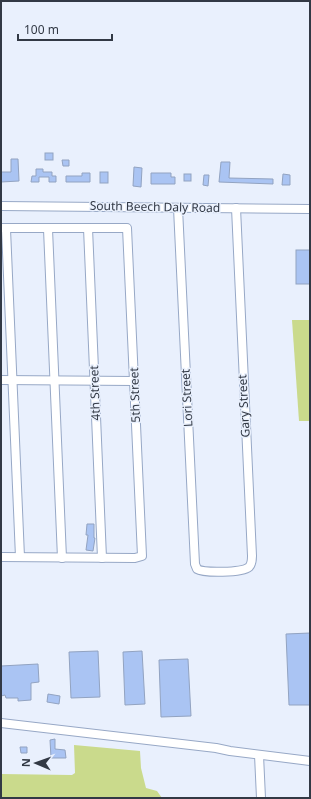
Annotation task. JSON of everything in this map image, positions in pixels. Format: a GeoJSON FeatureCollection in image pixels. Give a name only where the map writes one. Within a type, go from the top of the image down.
{"type":"FeatureCollection","features":[{"type":"Feature","properties":{"kind":"street","name":"South Beech Daly Road"},"geometry":{"type":"LineString","coordinates":[[1,206],[310,209]]}},
{"type":"Feature","properties":{"kind":"street","name":"Lori Street"},"geometry":{"type":"LineString","coordinates":[[178,208],[195,564],[199,570],[215,571]]}},
{"type":"Feature","properties":{"kind":"street","name":"Gary Street"},"geometry":{"type":"LineString","coordinates":[[215,571],[242,570],[250,567],[252,563],[236,208]]}},
{"type":"Feature","properties":{"kind":"street"},"geometry":{"type":"LineString","coordinates":[[20,558],[3,228],[88,228]]}},
{"type":"Feature","properties":{"kind":"street","name":"5th Street"},"geometry":{"type":"LineString","coordinates":[[88,228],[127,228],[142,556],[135,558],[102,558]]}},
{"type":"Feature","properties":{"kind":"street","name":"4th Street"},"geometry":{"type":"LineString","coordinates":[[88,228],[102,558]]}},
{"type":"Feature","properties":{"kind":"street"},"geometry":{"type":"LineString","coordinates":[[48,229],[62,558]]}},
{"type":"Feature","properties":{"kind":"street"},"geometry":{"type":"LineString","coordinates":[[1,380],[134,381]]}},
{"type":"Feature","properties":{"kind":"street"},"geometry":{"type":"LineString","coordinates":[[1,558],[102,558]]}},
{"type":"Feature","properties":{"kind":"street"},"geometry":{"type":"LineString","coordinates":[[1,723],[310,760]]}},
{"type":"Feature","properties":{"kind":"street"},"geometry":{"type":"LineString","coordinates":[[259,755],[261,798]]}},
{"type":"Feature","properties":{"kind":"green space"},"geometry":{"type":"Polygon","coordinates":[[[292,320],[310,320],[310,421],[299,421],[292,320]]]}},
{"type":"Feature","properties":{"kind":"green space"},"geometry":{"type":"Polygon","coordinates":[[[74,745],[140,751],[141,768],[146,788],[157,791],[162,798],[1,798],[1,774],[72,775],[75,773],[74,745]]]}},
{"type":"Feature","properties":{"kind":"building"},"geometry":{"type":"Polygon","coordinates":[[[45,153],[53,153],[53,160],[45,160],[45,153]]]}},
{"type":"Feature","properties":{"kind":"building"},"geometry":{"type":"Polygon","coordinates":[[[11,159],[18,159],[19,181],[1,182],[1,172],[11,172],[11,159]]]}},
{"type":"Feature","properties":{"kind":"building"},"geometry":{"type":"Polygon","coordinates":[[[62,160],[69,160],[69,166],[63,166],[62,160]]]}},
{"type":"Feature","properties":{"kind":"building"},"geometry":{"type":"Polygon","coordinates":[[[221,162],[230,162],[229,178],[273,179],[273,184],[219,182],[221,162]]]}},
{"type":"Feature","properties":{"kind":"building"},"geometry":{"type":"Polygon","coordinates":[[[134,167],[142,168],[141,187],[133,186],[134,167]]]}},
{"type":"Feature","properties":{"kind":"building"},"geometry":{"type":"Polygon","coordinates":[[[36,169],[43,169],[43,172],[52,172],[52,176],[56,176],[56,182],[49,182],[49,177],[39,177],[39,182],[31,182],[32,176],[36,176],[36,169]]]}},
{"type":"Feature","properties":{"kind":"building"},"geometry":{"type":"Polygon","coordinates":[[[100,172],[108,172],[108,183],[100,183],[100,172]]]}},
{"type":"Feature","properties":{"kind":"building"},"geometry":{"type":"Polygon","coordinates":[[[82,173],[90,173],[90,182],[66,182],[66,176],[82,176],[82,173]]]}},
{"type":"Feature","properties":{"kind":"building"},"geometry":{"type":"Polygon","coordinates":[[[151,173],[171,173],[171,177],[175,177],[175,184],[151,184],[151,173]]]}},
{"type":"Feature","properties":{"kind":"building"},"geometry":{"type":"Polygon","coordinates":[[[184,174],[191,174],[191,181],[184,181],[184,174]]]}},
{"type":"Feature","properties":{"kind":"building"},"geometry":{"type":"Polygon","coordinates":[[[283,174],[290,175],[290,185],[282,185],[283,174]]]}},
{"type":"Feature","properties":{"kind":"building"},"geometry":{"type":"Polygon","coordinates":[[[204,175],[209,175],[208,186],[203,185],[204,175]]]}},
{"type":"Feature","properties":{"kind":"building"},"geometry":{"type":"Polygon","coordinates":[[[296,250],[310,250],[310,284],[296,284],[296,250]]]}},
{"type":"Feature","properties":{"kind":"building"},"geometry":{"type":"Polygon","coordinates":[[[87,524],[94,524],[95,538],[93,551],[86,550],[88,535],[86,535],[87,524]]]}},
{"type":"Feature","properties":{"kind":"building"},"geometry":{"type":"Polygon","coordinates":[[[310,633],[310,705],[289,705],[286,634],[310,633]]]}},
{"type":"Feature","properties":{"kind":"building"},"geometry":{"type":"Polygon","coordinates":[[[98,651],[100,697],[71,698],[69,652],[98,651]]]}},
{"type":"Feature","properties":{"kind":"building"},"geometry":{"type":"Polygon","coordinates":[[[142,651],[145,704],[125,705],[123,652],[142,651]]]}},
{"type":"Feature","properties":{"kind":"building"},"geometry":{"type":"Polygon","coordinates":[[[188,659],[191,716],[161,717],[159,660],[188,659]]]}},
{"type":"Feature","properties":{"kind":"building"},"geometry":{"type":"Polygon","coordinates":[[[38,664],[39,682],[31,683],[31,700],[18,701],[18,698],[6,698],[5,695],[1,696],[1,666],[38,664]]]}},
{"type":"Feature","properties":{"kind":"building"},"geometry":{"type":"Polygon","coordinates":[[[48,694],[60,696],[59,704],[47,702],[48,694]]]}},
{"type":"Feature","properties":{"kind":"building"},"geometry":{"type":"Polygon","coordinates":[[[55,739],[55,749],[65,750],[66,758],[51,758],[50,740],[55,739]]]}},
{"type":"Feature","properties":{"kind":"building"},"geometry":{"type":"Polygon","coordinates":[[[20,747],[27,747],[27,753],[21,753],[20,747]]]}}]}
